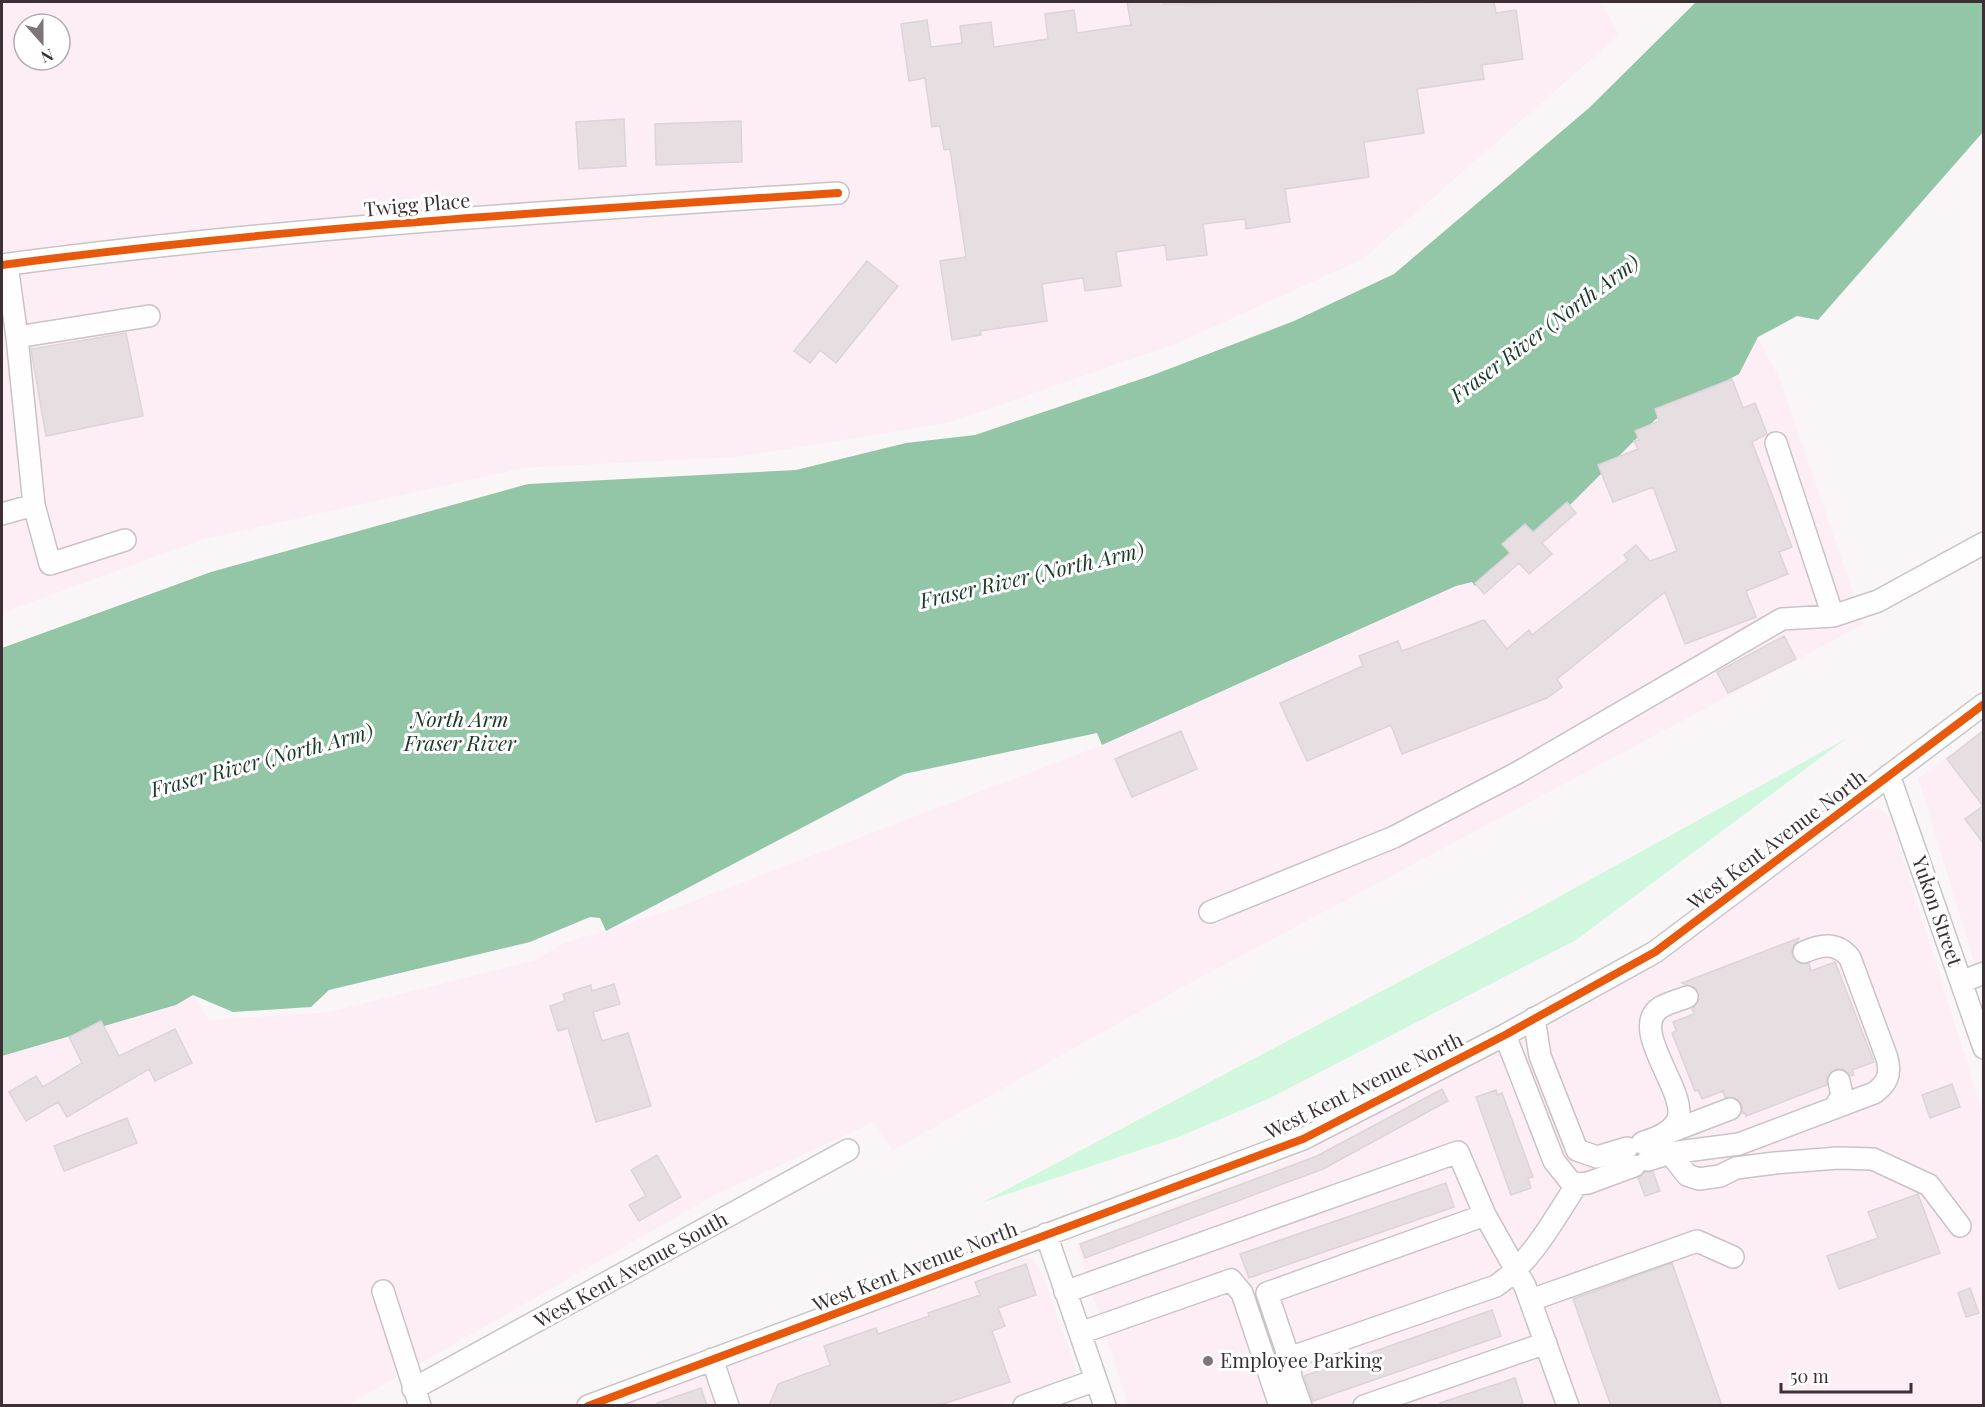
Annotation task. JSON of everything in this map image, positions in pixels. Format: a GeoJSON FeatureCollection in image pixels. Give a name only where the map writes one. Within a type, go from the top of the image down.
{"type":"FeatureCollection","features":[{"type":"Feature","properties":{"kind":"street","name":"Twigg Place"},"geometry":{"type":"LineString","coordinates":[[4,265],[149,247],[395,223],[838,193]]}},
{"type":"Feature","properties":{"kind":"street"},"geometry":{"type":"LineString","coordinates":[[4,265],[16,337],[34,505],[50,564],[125,540]]}},
{"type":"Feature","properties":{"kind":"street"},"geometry":{"type":"LineString","coordinates":[[16,337],[149,316]]}},
{"type":"Feature","properties":{"kind":"street"},"geometry":{"type":"LineString","coordinates":[[1776,443],[1833,616]]}},
{"type":"Feature","properties":{"kind":"street"},"geometry":{"type":"LineString","coordinates":[[2,513],[34,505]]}},
{"type":"Feature","properties":{"kind":"street"},"geometry":{"type":"LineString","coordinates":[[1210,912],[1394,837],[1517,773],[1782,619],[1833,616],[1878,601],[1983,543]]}},
{"type":"Feature","properties":{"kind":"street","name":"West Kent Avenue North"},"geometry":{"type":"LineString","coordinates":[[588,1406],[614,1401],[712,1359],[1303,1139],[1505,1035],[1675,939],[1789,848],[1983,704]]}},
{"type":"Feature","properties":{"kind":"street","name":"Yukon Street"},"geometry":{"type":"LineString","coordinates":[[1889,775],[1983,1047]]}},
{"type":"Feature","properties":{"kind":"street"},"geometry":{"type":"LineString","coordinates":[[1710,1148],[1739,1144],[1874,1093],[1888,1080],[1890,1070],[1850,958],[1844,950],[1834,946],[1825,945],[1804,952]]}},
{"type":"Feature","properties":{"kind":"street"},"geometry":{"type":"LineString","coordinates":[[1961,982],[1983,973]]}},
{"type":"Feature","properties":{"kind":"street"},"geometry":{"type":"LineString","coordinates":[[1668,1143],[1678,1119],[1678,1105],[1651,1030],[1653,1016],[1659,1008],[1687,997]]}},
{"type":"Feature","properties":{"kind":"street"},"geometry":{"type":"LineString","coordinates":[[1534,1018],[1540,1056],[1576,1150],[1597,1157],[1638,1154]]}},
{"type":"Feature","properties":{"kind":"street"},"geometry":{"type":"LineString","coordinates":[[1505,1035],[1554,1161],[1570,1181],[1577,1184],[1588,1183],[1638,1154],[1689,1133],[1736,1168]]}},
{"type":"Feature","properties":{"kind":"street"},"geometry":{"type":"LineString","coordinates":[[1835,1107],[1842,1095],[1839,1081]]}},
{"type":"Feature","properties":{"kind":"street"},"geometry":{"type":"LineString","coordinates":[[1668,1143],[1730,1109]]}},
{"type":"Feature","properties":{"kind":"street"},"geometry":{"type":"LineString","coordinates":[[1668,1143],[1687,1175],[1696,1178],[1720,1176],[1736,1168],[1838,1158],[1873,1159],[1929,1185],[1960,1226]]}},
{"type":"Feature","properties":{"kind":"street","name":"West Kent Avenue South"},"geometry":{"type":"LineString","coordinates":[[417,1397],[848,1150]]}},
{"type":"Feature","properties":{"kind":"street"},"geometry":{"type":"LineString","coordinates":[[1065,1292],[1458,1152],[1485,1215],[1531,1299],[1568,1406]]}},
{"type":"Feature","properties":{"kind":"street"},"geometry":{"type":"LineString","coordinates":[[1289,1358],[1496,1286],[1517,1272],[1577,1184]]}},
{"type":"Feature","properties":{"kind":"street"},"geometry":{"type":"LineString","coordinates":[[1301,1406],[1291,1378],[1289,1358],[1267,1293],[1485,1215]]}},
{"type":"Feature","properties":{"kind":"street"},"geometry":{"type":"LineString","coordinates":[[1046,1234],[1105,1406]]}},
{"type":"Feature","properties":{"kind":"street"},"geometry":{"type":"LineString","coordinates":[[1531,1299],[1697,1241],[1732,1257]]}},
{"type":"Feature","properties":{"kind":"street"},"geometry":{"type":"LineString","coordinates":[[1080,1333],[1231,1280],[1242,1293],[1280,1406]]}},
{"type":"Feature","properties":{"kind":"street"},"geometry":{"type":"LineString","coordinates":[[383,1291],[417,1397]]}},
{"type":"Feature","properties":{"kind":"street"},"geometry":{"type":"LineString","coordinates":[[1364,1406],[1546,1343]]}},
{"type":"Feature","properties":{"kind":"street"},"geometry":{"type":"LineString","coordinates":[[712,1359],[728,1406]]}},
{"type":"Feature","properties":{"kind":"street"},"geometry":{"type":"LineString","coordinates":[[1024,1406],[1096,1380]]}},
{"type":"Feature","properties":{"kind":"shaded area"},"geometry":{"type":"Polygon","coordinates":[[[2,2],[1601,2],[1619,35],[1363,259],[1178,343],[948,423],[737,457],[523,468],[201,540],[2,613],[2,2]]]}},
{"type":"Feature","properties":{"kind":"shaded area"},"geometry":{"type":"Polygon","coordinates":[[[1758,338],[1780,379],[1864,624],[1181,988],[892,1151],[874,1122],[715,1195],[348,1405],[2,1406],[2,1056],[176,1005],[193,995],[209,1020],[329,1012],[536,960],[561,944],[662,913],[1102,745],[1456,586],[1472,582],[1476,586],[1572,503],[1656,419],[1739,374],[1758,338]]]}},
{"type":"Feature","properties":{"kind":"shaded area"},"geometry":{"type":"Polygon","coordinates":[[[1983,728],[1983,992],[1918,778],[1983,728]]]}},
{"type":"Feature","properties":{"kind":"shaded area"},"geometry":{"type":"Polygon","coordinates":[[[1847,738],[1576,940],[1270,1098],[1176,1138],[981,1203],[1535,910],[1847,738]]]}},
{"type":"Feature","properties":{"kind":"shaded area"},"geometry":{"type":"Polygon","coordinates":[[[1877,808],[1891,819],[1983,1114],[1983,1405],[1128,1405],[1076,1244],[1310,1151],[1632,976],[1680,947],[1866,809],[1877,808]]]}},
{"type":"Feature","properties":{"kind":"shaded area"},"geometry":{"type":"Polygon","coordinates":[[[1018,1258],[1032,1259],[1041,1270],[1076,1368],[1074,1376],[1069,1381],[999,1405],[622,1406],[703,1375],[712,1380],[725,1375],[729,1366],[1018,1258]]]}},
{"type":"Feature","properties":{"kind":"water","name":"North Arm Fraser River"},"geometry":{"type":"Polygon","coordinates":[[[1696,2],[1983,2],[1983,132],[1818,320],[1797,316],[1758,337],[1739,374],[1656,419],[1572,503],[1475,586],[1472,582],[1456,586],[1102,745],[1097,733],[904,774],[606,931],[600,918],[590,917],[530,942],[329,990],[311,1007],[233,1012],[193,995],[176,1005],[2,1056],[2,648],[211,572],[528,484],[796,470],[906,443],[975,435],[1153,375],[1294,321],[1394,274],[1589,108],[1696,2]]]}},
{"type":"Feature","properties":{"kind":"building"},"geometry":{"type":"Polygon","coordinates":[[[1127,2],[1164,2],[1164,4],[1494,2],[1496,13],[1516,10],[1523,59],[1482,65],[1484,79],[1417,89],[1424,133],[1364,142],[1369,177],[1285,189],[1290,222],[1246,229],[1245,219],[1203,224],[1207,255],[1167,260],[1165,245],[1116,252],[1121,286],[1085,291],[1083,278],[1042,284],[1047,321],[980,331],[981,335],[952,340],[940,261],[966,257],[950,149],[944,150],[940,126],[932,127],[925,78],[909,81],[901,24],[927,20],[931,47],[962,43],[960,26],[991,22],[994,47],[1048,39],[1045,14],[1074,10],[1077,33],[1131,25],[1127,2]]]}},
{"type":"Feature","properties":{"kind":"building"},"geometry":{"type":"Polygon","coordinates":[[[624,119],[626,166],[579,169],[576,122],[624,119]]]}},
{"type":"Feature","properties":{"kind":"building"},"geometry":{"type":"Polygon","coordinates":[[[741,121],[742,162],[656,165],[655,124],[741,121]]]}},
{"type":"Feature","properties":{"kind":"building"},"geometry":{"type":"Polygon","coordinates":[[[867,261],[898,286],[836,363],[820,350],[810,363],[794,351],[867,261]]]}},
{"type":"Feature","properties":{"kind":"building"},"geometry":{"type":"Polygon","coordinates":[[[126,333],[143,416],[46,436],[31,349],[126,333]]]}},
{"type":"Feature","properties":{"kind":"building"},"geometry":{"type":"Polygon","coordinates":[[[1732,379],[1743,408],[1755,403],[1767,434],[1752,442],[1792,547],[1779,552],[1788,574],[1746,591],[1756,617],[1685,644],[1665,592],[1557,679],[1562,687],[1547,698],[1402,754],[1391,725],[1307,761],[1280,703],[1363,666],[1359,656],[1398,641],[1402,651],[1484,620],[1507,649],[1529,630],[1532,635],[1628,560],[1624,555],[1636,545],[1650,561],[1677,551],[1653,487],[1613,502],[1598,465],[1638,449],[1634,441],[1639,440],[1635,431],[1659,421],[1655,409],[1732,379]]]}},
{"type":"Feature","properties":{"kind":"building"},"geometry":{"type":"Polygon","coordinates":[[[1567,502],[1576,513],[1542,543],[1552,554],[1529,574],[1519,563],[1484,594],[1475,583],[1510,553],[1502,544],[1525,524],[1533,532],[1567,502]]]}},
{"type":"Feature","properties":{"kind":"building"},"geometry":{"type":"Polygon","coordinates":[[[1784,636],[1796,659],[1728,693],[1717,672],[1784,636]]]}},
{"type":"Feature","properties":{"kind":"building"},"geometry":{"type":"Polygon","coordinates":[[[1181,731],[1197,769],[1132,797],[1115,759],[1181,731]]]}},
{"type":"Feature","properties":{"kind":"building"},"geometry":{"type":"Polygon","coordinates":[[[1983,731],[1983,806],[1947,759],[1983,731]]]}},
{"type":"Feature","properties":{"kind":"building"},"geometry":{"type":"Polygon","coordinates":[[[1983,806],[1983,843],[1965,819],[1983,806]]]}},
{"type":"Feature","properties":{"kind":"building"},"geometry":{"type":"Polygon","coordinates":[[[1799,938],[1791,951],[1797,962],[1809,964],[1811,971],[1835,962],[1874,1062],[1852,1070],[1854,1075],[1851,1076],[1843,1069],[1836,1069],[1827,1077],[1827,1085],[1746,1116],[1744,1112],[1742,1113],[1742,1105],[1738,1100],[1725,1097],[1723,1091],[1702,1099],[1698,1090],[1695,1091],[1672,1033],[1676,1031],[1673,1022],[1694,1014],[1692,1009],[1699,1000],[1696,988],[1682,983],[1799,938]]]}},
{"type":"Feature","properties":{"kind":"building"},"geometry":{"type":"Polygon","coordinates":[[[614,984],[620,1004],[593,1012],[602,1041],[628,1033],[651,1106],[596,1122],[568,1028],[558,1031],[550,1006],[565,1001],[563,994],[591,985],[592,991],[614,984]]]}},
{"type":"Feature","properties":{"kind":"building"},"geometry":{"type":"Polygon","coordinates":[[[101,1021],[119,1056],[175,1029],[192,1063],[155,1081],[149,1069],[67,1117],[58,1102],[26,1121],[9,1092],[36,1076],[43,1087],[82,1063],[69,1037],[101,1021]]]}},
{"type":"Feature","properties":{"kind":"building"},"geometry":{"type":"Polygon","coordinates":[[[1952,1084],[1960,1107],[1930,1118],[1922,1095],[1952,1084]]]}},
{"type":"Feature","properties":{"kind":"building"},"geometry":{"type":"Polygon","coordinates":[[[1442,1089],[1448,1101],[1323,1169],[1085,1258],[1080,1244],[1317,1156],[1442,1089]]]}},
{"type":"Feature","properties":{"kind":"building"},"geometry":{"type":"Polygon","coordinates":[[[1496,1090],[1497,1095],[1502,1093],[1533,1177],[1528,1178],[1531,1188],[1511,1195],[1476,1097],[1496,1090]]]}},
{"type":"Feature","properties":{"kind":"building"},"geometry":{"type":"Polygon","coordinates":[[[127,1118],[137,1143],[64,1171],[54,1146],[127,1118]]]}},
{"type":"Feature","properties":{"kind":"building"},"geometry":{"type":"Polygon","coordinates":[[[657,1155],[681,1197],[639,1221],[629,1205],[646,1196],[631,1170],[657,1155]]]}},
{"type":"Feature","properties":{"kind":"building"},"geometry":{"type":"Polygon","coordinates":[[[1645,1172],[1653,1172],[1660,1191],[1645,1196],[1638,1178],[1645,1172]]]}},
{"type":"Feature","properties":{"kind":"building"},"geometry":{"type":"Polygon","coordinates":[[[1446,1183],[1454,1207],[1249,1278],[1240,1254],[1446,1183]]]}},
{"type":"Feature","properties":{"kind":"building"},"geometry":{"type":"Polygon","coordinates":[[[1918,1194],[1940,1253],[1839,1289],[1827,1256],[1878,1238],[1868,1212],[1918,1194]]]}},
{"type":"Feature","properties":{"kind":"building"},"geometry":{"type":"Polygon","coordinates":[[[1672,1263],[1722,1406],[1611,1406],[1573,1299],[1672,1263]]]}},
{"type":"Feature","properties":{"kind":"building"},"geometry":{"type":"Polygon","coordinates":[[[1026,1264],[1036,1295],[998,1308],[1005,1326],[992,1331],[1010,1382],[937,1406],[769,1406],[778,1384],[830,1365],[824,1346],[876,1328],[878,1334],[929,1316],[928,1313],[980,1295],[975,1282],[1026,1264]]]}},
{"type":"Feature","properties":{"kind":"building"},"geometry":{"type":"Polygon","coordinates":[[[1970,1288],[1979,1313],[1966,1317],[1958,1293],[1970,1288]]]}},
{"type":"Feature","properties":{"kind":"building"},"geometry":{"type":"Polygon","coordinates":[[[1492,1310],[1501,1336],[1313,1401],[1304,1376],[1492,1310]]]}},
{"type":"Feature","properties":{"kind":"building"},"geometry":{"type":"Polygon","coordinates":[[[1515,1378],[1523,1403],[1515,1406],[1441,1406],[1440,1403],[1515,1378]]]}},
{"type":"Feature","properties":{"kind":"building"},"geometry":{"type":"Polygon","coordinates":[[[701,1388],[707,1406],[657,1406],[657,1403],[701,1388]]]}},
{"type":"Feature","properties":{"kind":"cycle path"},"geometry":{"type":"LineString","coordinates":[[2,265],[314,231],[523,214],[838,193]]}},
{"type":"Feature","properties":{"kind":"cycle path"},"geometry":{"type":"LineString","coordinates":[[588,1406],[1303,1139],[1505,1035],[1655,952],[1984,704]]}},
{"type":"Feature","properties":{"kind":"place","name":"Employee Parking"},"geometry":{"type":"Point","coordinates":[1208,1361]}},
{"type":"Feature","properties":{"kind":"water label","name":"Fraser River (North Arm)"},"geometry":{"type":"Point","coordinates":[1545,329]}},
{"type":"Feature","properties":{"kind":"water label","name":"Fraser River (North Arm)"},"geometry":{"type":"Point","coordinates":[1032,576]}},
{"type":"Feature","properties":{"kind":"water label","name":"Fraser River (North Arm)"},"geometry":{"type":"Point","coordinates":[262,761]}}]}
